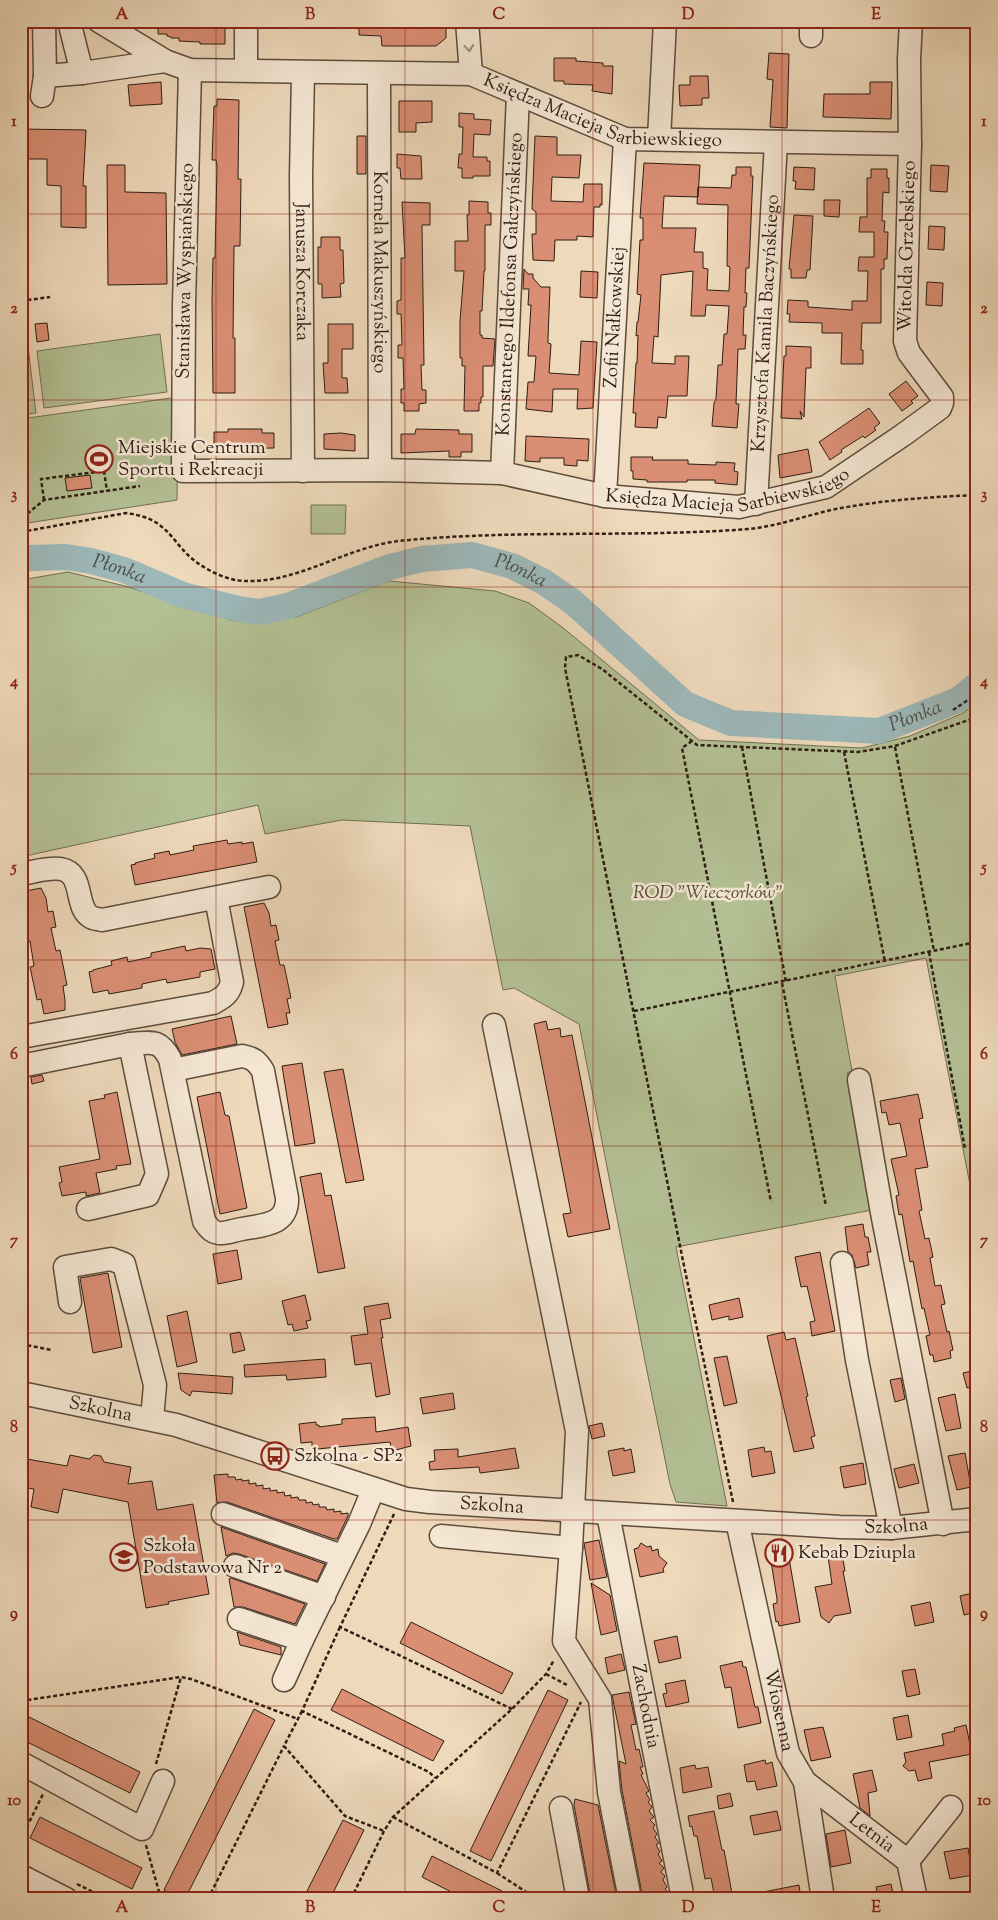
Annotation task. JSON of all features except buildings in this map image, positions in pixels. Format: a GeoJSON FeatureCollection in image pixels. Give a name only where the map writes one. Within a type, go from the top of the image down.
{"type":"FeatureCollection","features":[{"type":"Feature","properties":{"kind":"street"},"geometry":{"type":"LineString","coordinates":[[44,21],[43,86],[82,73],[166,62]]}},
{"type":"Feature","properties":{"kind":"street"},"geometry":{"type":"LineString","coordinates":[[69,21],[82,73]]}},
{"type":"Feature","properties":{"kind":"street","name":"Księdza Macieja Sarbiewskiego"},"geometry":{"type":"LineString","coordinates":[[99,21],[166,62],[190,70],[472,74],[626,138],[910,144]]}},
{"type":"Feature","properties":{"kind":"street"},"geometry":{"type":"LineString","coordinates":[[246,21],[246,70]]}},
{"type":"Feature","properties":{"kind":"street"},"geometry":{"type":"LineString","coordinates":[[467,21],[472,74]]}},
{"type":"Feature","properties":{"kind":"street"},"geometry":{"type":"LineString","coordinates":[[660,139],[664,21]]}},
{"type":"Feature","properties":{"kind":"street","name":"Witolda Grzebskiego"},"geometry":{"type":"LineString","coordinates":[[911,21],[905,341],[910,353],[942,397]]}},
{"type":"Feature","properties":{"kind":"street","name":"Stanisława Wyspiańskiego"},"geometry":{"type":"LineString","coordinates":[[184,471],[184,306],[190,70]]}},
{"type":"Feature","properties":{"kind":"street","name":"Janusza Korczaka"},"geometry":{"type":"LineString","coordinates":[[303,73],[301,176],[303,471]]}},
{"type":"Feature","properties":{"kind":"street","name":"Kornela Makuszyńskiego"},"geometry":{"type":"LineString","coordinates":[[379,73],[380,470]]}},
{"type":"Feature","properties":{"kind":"street","name":"Konstantego Ildefonsa Gałczyńskiego"},"geometry":{"type":"LineString","coordinates":[[502,473],[518,94]]}},
{"type":"Feature","properties":{"kind":"street","name":"Zofii Nałkowskiej"},"geometry":{"type":"LineString","coordinates":[[605,496],[626,138]]}},
{"type":"Feature","properties":{"kind":"street","name":"Krzysztofa Kamila Baczyńskiego"},"geometry":{"type":"LineString","coordinates":[[756,504],[776,142]]}},
{"type":"Feature","properties":{"kind":"street","name":"Księdza Macieja Sarbiewskiego"},"geometry":{"type":"LineString","coordinates":[[184,471],[380,470],[502,473],[605,496],[727,507],[756,504],[826,487],[940,408],[942,397]]}},
{"type":"Feature","properties":{"kind":"street"},"geometry":{"type":"LineString","coordinates":[[21,874],[53,868],[64,870],[71,874],[76,882],[84,910],[90,917],[102,920],[269,887]]}},
{"type":"Feature","properties":{"kind":"street"},"geometry":{"type":"LineString","coordinates":[[21,1037],[213,1003],[224,997],[230,991],[232,982],[216,898]]}},
{"type":"Feature","properties":{"kind":"street"},"geometry":{"type":"LineString","coordinates":[[494,1025],[577,1431],[564,1641],[600,1699],[608,1792],[630,1899]]}},
{"type":"Feature","properties":{"kind":"street"},"geometry":{"type":"LineString","coordinates":[[22,1059],[130,1044],[158,1043],[166,1050],[173,1070],[204,1221],[209,1229],[218,1233],[275,1222],[284,1215],[287,1198],[263,1071],[258,1063],[251,1058],[242,1056],[173,1070]]}},
{"type":"Feature","properties":{"kind":"street"},"geometry":{"type":"LineString","coordinates":[[88,1209],[148,1195],[157,1174],[130,1044]]}},
{"type":"Feature","properties":{"kind":"street"},"geometry":{"type":"LineString","coordinates":[[859,1080],[882,1213],[943,1524]]}},
{"type":"Feature","properties":{"kind":"street"},"geometry":{"type":"LineString","coordinates":[[70,1302],[65,1267],[111,1259],[124,1264],[155,1385],[152,1419]]}},
{"type":"Feature","properties":{"kind":"street"},"geometry":{"type":"LineString","coordinates":[[842,1263],[857,1360],[891,1528]]}},
{"type":"Feature","properties":{"kind":"street","name":"Szkolna"},"geometry":{"type":"LineString","coordinates":[[21,1393],[152,1419],[203,1433],[373,1490],[406,1499],[608,1514],[840,1527],[891,1528],[977,1519]]}},
{"type":"Feature","properties":{"kind":"street"},"geometry":{"type":"LineString","coordinates":[[284,1680],[359,1524],[373,1490]]}},
{"type":"Feature","properties":{"kind":"street"},"geometry":{"type":"LineString","coordinates":[[223,1514],[342,1556]]}},
{"type":"Feature","properties":{"kind":"street","name":"Zachodnia"},"geometry":{"type":"LineString","coordinates":[[608,1514],[684,1899]]}},
{"type":"Feature","properties":{"kind":"street","name":"Wiosenna"},"geometry":{"type":"LineString","coordinates":[[737,1520],[788,1753],[805,1782],[823,1899]]}},
{"type":"Feature","properties":{"kind":"street"},"geometry":{"type":"LineString","coordinates":[[441,1536],[571,1548]]}},
{"type":"Feature","properties":{"kind":"street"},"geometry":{"type":"LineString","coordinates":[[235,1566],[324,1597]]}},
{"type":"Feature","properties":{"kind":"street"},"geometry":{"type":"LineString","coordinates":[[239,1619],[302,1640]]}},
{"type":"Feature","properties":{"kind":"street"},"geometry":{"type":"LineString","coordinates":[[21,1763],[142,1829],[159,1775]]}},
{"type":"Feature","properties":{"kind":"street","name":"Letnia"},"geometry":{"type":"LineString","coordinates":[[805,1782],[908,1861],[916,1899]]}},
{"type":"Feature","properties":{"kind":"street"},"geometry":{"type":"LineString","coordinates":[[908,1861],[951,1807]]}},
{"type":"Feature","properties":{"kind":"street"},"geometry":{"type":"LineString","coordinates":[[562,1808],[578,1899]]}},
{"type":"Feature","properties":{"kind":"street"},"geometry":{"type":"LineString","coordinates":[[21,1876],[66,1899]]}},
{"type":"Feature","properties":{"kind":"path"},"geometry":{"type":"LineString","coordinates":[[21,301],[50,297]]}},
{"type":"Feature","properties":{"kind":"path"},"geometry":{"type":"LineString","coordinates":[[44,500],[41,479],[104,471],[107,491]]}},
{"type":"Feature","properties":{"kind":"path"},"geometry":{"type":"LineString","coordinates":[[21,513],[27,514],[44,500],[140,486]]}},
{"type":"Feature","properties":{"kind":"path"},"geometry":{"type":"LineString","coordinates":[[21,532],[126,513],[141,516],[161,526],[188,556],[217,575],[243,581],[271,580],[287,577],[360,552],[398,542],[497,535],[614,534],[752,528],[871,503],[900,499],[977,495]]}},
{"type":"Feature","properties":{"kind":"path"},"geometry":{"type":"LineString","coordinates":[[737,1520],[683,1261],[565,668],[566,657],[578,655],[602,669],[697,745],[858,752],[895,746],[977,717]]}},
{"type":"Feature","properties":{"kind":"path"},"geometry":{"type":"LineString","coordinates":[[953,710],[977,694]]}},
{"type":"Feature","properties":{"kind":"path"},"geometry":{"type":"LineString","coordinates":[[692,741],[682,748],[771,1202]]}},
{"type":"Feature","properties":{"kind":"path"},"geometry":{"type":"LineString","coordinates":[[895,746],[934,951]]}},
{"type":"Feature","properties":{"kind":"path"},"geometry":{"type":"LineString","coordinates":[[742,747],[786,982]]}},
{"type":"Feature","properties":{"kind":"path"},"geometry":{"type":"LineString","coordinates":[[844,752],[885,962]]}},
{"type":"Feature","properties":{"kind":"path"},"geometry":{"type":"LineString","coordinates":[[634,1012],[977,942]]}},
{"type":"Feature","properties":{"kind":"path"},"geometry":{"type":"LineString","coordinates":[[929,952],[965,1148]]}},
{"type":"Feature","properties":{"kind":"path"},"geometry":{"type":"LineString","coordinates":[[782,983],[826,1206]]}},
{"type":"Feature","properties":{"kind":"path"},"geometry":{"type":"LineString","coordinates":[[21,1344],[52,1350]]}},
{"type":"Feature","properties":{"kind":"path"},"geometry":{"type":"LineString","coordinates":[[208,1899],[302,1711],[397,1508]]}},
{"type":"Feature","properties":{"kind":"path"},"geometry":{"type":"LineString","coordinates":[[340,1627],[512,1710]]}},
{"type":"Feature","properties":{"kind":"path"},"geometry":{"type":"LineString","coordinates":[[351,1899],[384,1831],[393,1818],[512,1710],[546,1674],[564,1641]]}},
{"type":"Feature","properties":{"kind":"path"},"geometry":{"type":"LineString","coordinates":[[546,1674],[569,1686]]}},
{"type":"Feature","properties":{"kind":"path"},"geometry":{"type":"LineString","coordinates":[[21,1702],[181,1677],[234,1694],[298,1719]]}},
{"type":"Feature","properties":{"kind":"path"},"geometry":{"type":"LineString","coordinates":[[159,1775],[181,1677]]}},
{"type":"Feature","properties":{"kind":"path"},"geometry":{"type":"LineString","coordinates":[[497,1873],[585,1695]]}},
{"type":"Feature","properties":{"kind":"path"},"geometry":{"type":"LineString","coordinates":[[302,1711],[429,1772],[435,1778]]}},
{"type":"Feature","properties":{"kind":"path"},"geometry":{"type":"LineString","coordinates":[[284,1746],[345,1816],[384,1831]]}},
{"type":"Feature","properties":{"kind":"path"},"geometry":{"type":"LineString","coordinates":[[21,1839],[50,1779]]}},
{"type":"Feature","properties":{"kind":"path"},"geometry":{"type":"LineString","coordinates":[[393,1818],[497,1873],[537,1899]]}},
{"type":"Feature","properties":{"kind":"path"},"geometry":{"type":"LineString","coordinates":[[142,1829],[161,1899]]}},
{"type":"Feature","properties":{"kind":"green space"},"geometry":{"type":"Polygon","coordinates":[[[21,305],[23,305],[36,413],[21,415],[21,305]]]}},
{"type":"Feature","properties":{"kind":"green space"},"geometry":{"type":"Polygon","coordinates":[[[160,334],[167,392],[44,408],[37,351],[160,334]]]}},
{"type":"Feature","properties":{"kind":"green space","name":"Miejskie Centrum Sportu i Rekreacji"},"geometry":{"type":"Polygon","coordinates":[[[178,397],[177,500],[21,524],[21,419],[178,397]]]}},
{"type":"Feature","properties":{"kind":"green space"},"geometry":{"type":"Polygon","coordinates":[[[311,505],[346,505],[345,534],[311,534],[311,505]]]}},
{"type":"Feature","properties":{"kind":"green space","name":"ROD \"Wieczorków\""},"geometry":{"type":"Polygon","coordinates":[[[68,572],[125,586],[234,621],[296,617],[389,581],[495,591],[529,603],[562,627],[699,740],[862,748],[910,736],[963,713],[977,703],[977,1189],[971,1190],[926,958],[835,976],[852,1071],[847,1073],[872,1210],[676,1247],[727,1506],[676,1502],[670,1484],[647,1371],[579,1024],[514,988],[503,990],[470,826],[342,820],[265,834],[258,805],[21,857],[21,580],[68,572]]]}},
{"type":"Feature","properties":{"kind":"waterway","name":"Płonka"},"geometry":{"type":"LineString","coordinates":[[21,560],[66,557],[91,561],[124,570],[183,595],[259,612],[288,606],[390,567],[422,559],[472,555],[512,566],[544,582],[573,602],[685,704],[731,723],[879,731],[958,700],[977,685]]}},
{"type":"Feature","properties":{"kind":"place","name":"Miejskie Centrum Sportu i Rekreacji"},"geometry":{"type":"Point","coordinates":[99,459]}},
{"type":"Feature","properties":{"kind":"place","name":"Szkolna - SP2"},"geometry":{"type":"Point","coordinates":[275,1456]}},
{"type":"Feature","properties":{"kind":"place","name":"Kebab Dziupla"},"geometry":{"type":"Point","coordinates":[779,1553]}},
{"type":"Feature","properties":{"kind":"place","name":"Szkoła Podstawowa Nr 2"},"geometry":{"type":"Point","coordinates":[124,1557]}}]}
